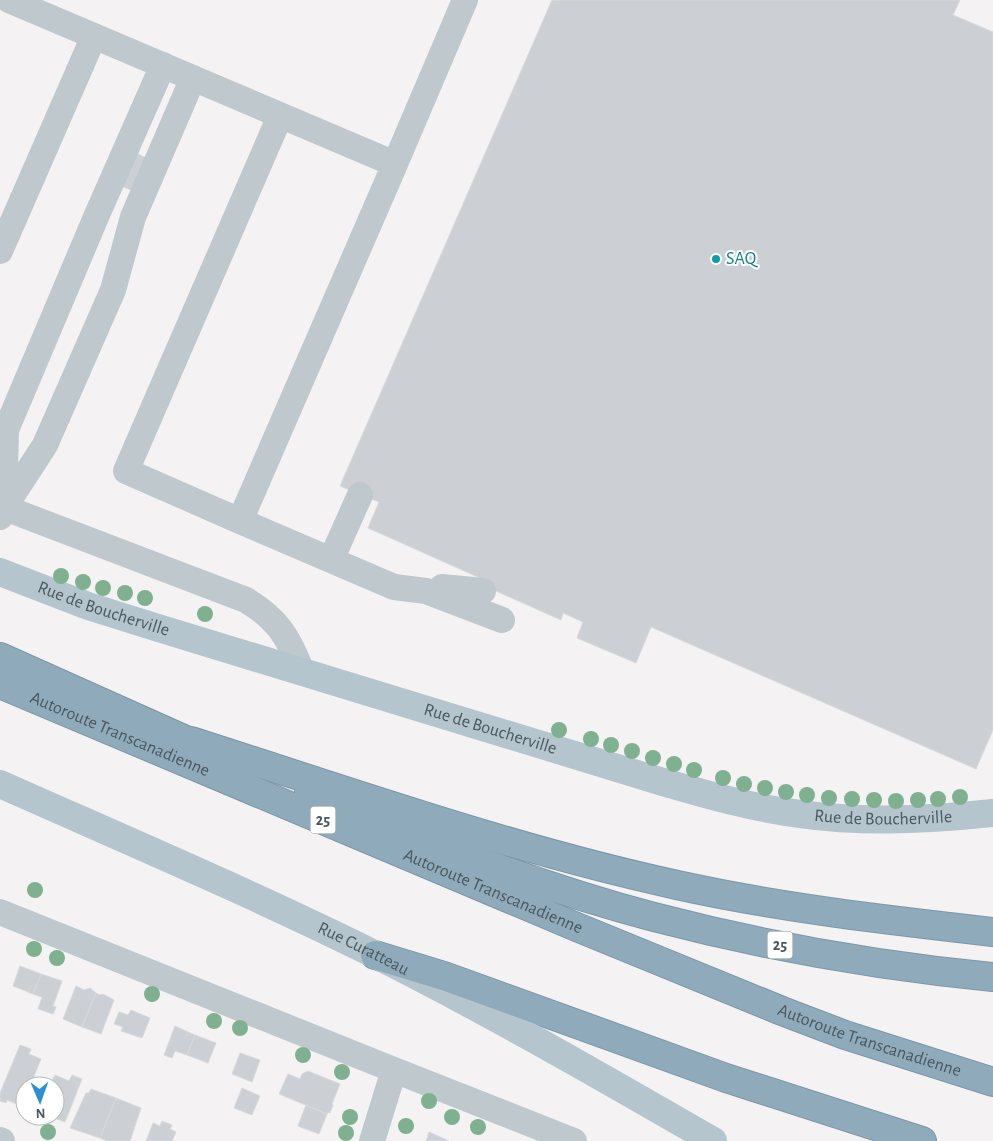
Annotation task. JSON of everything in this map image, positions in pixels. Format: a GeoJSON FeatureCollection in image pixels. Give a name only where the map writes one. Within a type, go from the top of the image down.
{"type":"FeatureCollection","features":[{"type":"Feature","properties":{"kind":"highway","name":"Autoroute Transcanadienne"},"geometry":{"type":"LineString","coordinates":[[0,657],[175,736],[420,840],[527,878],[654,917],[840,957],[993,977]]}},
{"type":"Feature","properties":{"kind":"highway","name":"Autoroute Transcanadienne"},"geometry":{"type":"LineString","coordinates":[[0,684],[630,950],[782,1011],[845,1035],[993,1082]]}},
{"type":"Feature","properties":{"kind":"highway"},"geometry":{"type":"LineString","coordinates":[[175,736],[478,832],[565,857],[676,885],[838,914],[993,932]]}},
{"type":"Feature","properties":{"kind":"highway"},"geometry":{"type":"LineString","coordinates":[[375,955],[444,976],[726,1078],[922,1141]]}},
{"type":"Feature","properties":{"kind":"main road","name":"Rue de Boucherville"},"geometry":{"type":"LineString","coordinates":[[2,568],[88,606],[663,782],[743,804],[800,814],[850,819],[899,820],[993,813]]}},
{"type":"Feature","properties":{"kind":"main road","name":"Rue Curatteau"},"geometry":{"type":"LineString","coordinates":[[0,784],[249,895],[375,955],[498,1019],[713,1141]]}},
{"type":"Feature","properties":{"kind":"street"},"geometry":{"type":"LineString","coordinates":[[9,0],[395,164]]}},
{"type":"Feature","properties":{"kind":"street"},"geometry":{"type":"LineString","coordinates":[[240,521],[465,0]]}},
{"type":"Feature","properties":{"kind":"street"},"geometry":{"type":"LineString","coordinates":[[0,251],[94,36]]}},
{"type":"Feature","properties":{"kind":"street"},"geometry":{"type":"LineString","coordinates":[[1,510],[6,430],[92,226],[163,65]]}},
{"type":"Feature","properties":{"kind":"street"},"geometry":{"type":"LineString","coordinates":[[1,510],[45,445],[113,290],[133,218],[193,78]]}},
{"type":"Feature","properties":{"kind":"street"},"geometry":{"type":"LineString","coordinates":[[280,116],[126,471],[394,587],[426,591],[502,620]]}},
{"type":"Feature","properties":{"kind":"street"},"geometry":{"type":"LineString","coordinates":[[331,560],[360,495]]}},
{"type":"Feature","properties":{"kind":"street"},"geometry":{"type":"LineString","coordinates":[[1,510],[246,600],[268,614],[279,628],[292,645],[302,672]]}},
{"type":"Feature","properties":{"kind":"street"},"geometry":{"type":"LineString","coordinates":[[426,591],[431,586],[483,591]]}},
{"type":"Feature","properties":{"kind":"street"},"geometry":{"type":"LineString","coordinates":[[0,912],[574,1141]]}},
{"type":"Feature","properties":{"kind":"street"},"geometry":{"type":"LineString","coordinates":[[372,1141],[394,1070]]}},
{"type":"Feature","properties":{"kind":"building","name":"SAQ"},"geometry":{"type":"Polygon","coordinates":[[[552,0],[960,0],[953,15],[993,32],[993,730],[976,769],[651,627],[636,663],[577,638],[583,622],[563,613],[561,620],[487,587],[489,582],[368,528],[379,502],[340,486],[552,0]]]}},
{"type":"Feature","properties":{"kind":"building"},"geometry":{"type":"Polygon","coordinates":[[[134,152],[148,159],[133,191],[119,185],[134,152]]]}},
{"type":"Feature","properties":{"kind":"building"},"geometry":{"type":"Polygon","coordinates":[[[20,966],[41,974],[33,994],[13,986],[20,966]]]}},
{"type":"Feature","properties":{"kind":"building"},"geometry":{"type":"Polygon","coordinates":[[[41,974],[62,981],[53,1006],[56,1007],[53,1014],[38,1009],[42,997],[33,994],[41,974]]]}},
{"type":"Feature","properties":{"kind":"building"},"geometry":{"type":"Polygon","coordinates":[[[76,986],[84,990],[90,988],[96,993],[82,1027],[63,1019],[76,986]]]}},
{"type":"Feature","properties":{"kind":"building"},"geometry":{"type":"Polygon","coordinates":[[[96,993],[103,994],[114,1000],[101,1034],[82,1027],[96,993]]]}},
{"type":"Feature","properties":{"kind":"building"},"geometry":{"type":"Polygon","coordinates":[[[131,1010],[150,1018],[142,1038],[121,1031],[123,1027],[114,1024],[119,1012],[128,1015],[131,1010]]]}},
{"type":"Feature","properties":{"kind":"building"},"geometry":{"type":"Polygon","coordinates":[[[175,1026],[195,1035],[187,1055],[175,1051],[172,1058],[164,1055],[175,1026]]]}},
{"type":"Feature","properties":{"kind":"building"},"geometry":{"type":"Polygon","coordinates":[[[195,1035],[216,1043],[208,1063],[187,1055],[195,1035]]]}},
{"type":"Feature","properties":{"kind":"building"},"geometry":{"type":"Polygon","coordinates":[[[20,1045],[31,1049],[29,1054],[41,1059],[34,1076],[15,1076],[15,1103],[7,1100],[6,1103],[0,1101],[0,1093],[20,1045]]]}},
{"type":"Feature","properties":{"kind":"building"},"geometry":{"type":"Polygon","coordinates":[[[240,1053],[260,1060],[252,1082],[232,1074],[240,1053]]]}},
{"type":"Feature","properties":{"kind":"building"},"geometry":{"type":"Polygon","coordinates":[[[308,1071],[340,1084],[330,1113],[328,1112],[327,1114],[279,1094],[288,1074],[300,1079],[302,1074],[308,1071]]]}},
{"type":"Feature","properties":{"kind":"building"},"geometry":{"type":"Polygon","coordinates":[[[72,1075],[82,1079],[65,1122],[65,1079],[69,1081],[72,1075]]]}},
{"type":"Feature","properties":{"kind":"building"},"geometry":{"type":"Polygon","coordinates":[[[242,1088],[260,1096],[252,1115],[234,1108],[242,1088]]]}},
{"type":"Feature","properties":{"kind":"building"},"geometry":{"type":"Polygon","coordinates":[[[91,1089],[116,1098],[100,1138],[70,1128],[86,1093],[89,1093],[91,1089]]]}},
{"type":"Feature","properties":{"kind":"building"},"geometry":{"type":"Polygon","coordinates":[[[116,1098],[141,1108],[130,1141],[107,1141],[100,1138],[116,1098]]]}},
{"type":"Feature","properties":{"kind":"building"},"geometry":{"type":"Polygon","coordinates":[[[306,1105],[327,1114],[319,1134],[298,1126],[306,1105]]]}},
{"type":"Feature","properties":{"kind":"building"},"geometry":{"type":"Polygon","coordinates":[[[162,1121],[172,1125],[170,1129],[176,1132],[172,1141],[146,1141],[153,1123],[160,1126],[162,1121]]]}},
{"type":"Feature","properties":{"kind":"building"},"geometry":{"type":"Polygon","coordinates":[[[429,1132],[449,1141],[426,1141],[429,1132]]]}},
{"type":"Feature","properties":{"kind":"place","name":"SAQ"},"geometry":{"type":"Point","coordinates":[716,259]}}]}
